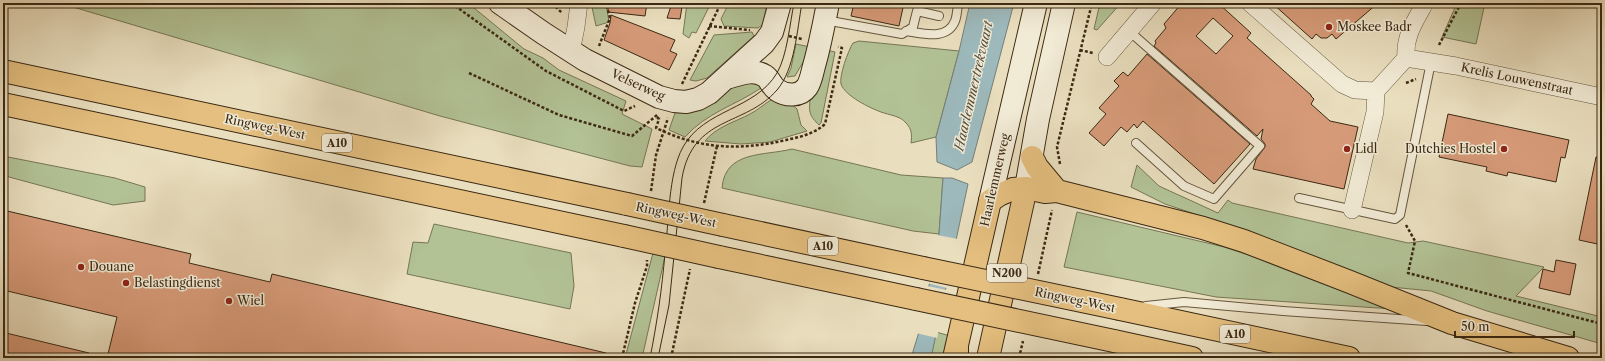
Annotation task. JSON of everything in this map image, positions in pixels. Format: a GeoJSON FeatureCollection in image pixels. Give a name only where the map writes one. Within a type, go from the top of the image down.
{"type":"FeatureCollection","features":[{"type":"Feature","properties":{"kind":"main road","name":"Ringweg-West"},"geometry":{"type":"LineString","coordinates":[[3,71],[1349,358]]}},
{"type":"Feature","properties":{"kind":"main road"},"geometry":{"type":"LineString","coordinates":[[3,104],[1192,358]]}},
{"type":"Feature","properties":{"kind":"main road"},"geometry":{"type":"LineString","coordinates":[[1032,157],[1037,167],[1057,191]]}},
{"type":"Feature","properties":{"kind":"main road","name":"A10"},"geometry":{"type":"LineString","coordinates":[[990,201],[1013,189],[1026,188],[1045,192],[1057,191],[1158,215],[1244,241],[1452,323],[1568,358]]}},
{"type":"Feature","properties":{"kind":"main road","name":"N200"},"geometry":{"type":"LineString","coordinates":[[988,358],[1026,188]]}},
{"type":"Feature","properties":{"kind":"main road","name":"Haarlemmerweg"},"geometry":{"type":"LineString","coordinates":[[956,355],[990,201]]}},
{"type":"Feature","properties":{"kind":"street","name":"Velserweg"},"geometry":{"type":"LineString","coordinates":[[500,3],[571,52],[659,97],[674,101],[686,102],[698,99],[709,93],[764,43],[772,32]]}},
{"type":"Feature","properties":{"kind":"street"},"geometry":{"type":"LineString","coordinates":[[571,52],[579,3]]}},
{"type":"Feature","properties":{"kind":"street"},"geometry":{"type":"LineString","coordinates":[[780,3],[772,32],[766,76],[777,90],[792,95],[801,93],[810,81],[826,12]]}},
{"type":"Feature","properties":{"kind":"street","name":"Haarlemmerweg"},"geometry":{"type":"LineString","coordinates":[[990,201],[1036,3]]}},
{"type":"Feature","properties":{"kind":"street"},"geometry":{"type":"LineString","coordinates":[[1032,157],[1064,3]]}},
{"type":"Feature","properties":{"kind":"street"},"geometry":{"type":"LineString","coordinates":[[1107,57],[1153,3]]}},
{"type":"Feature","properties":{"kind":"street"},"geometry":{"type":"LineString","coordinates":[[1250,3],[1342,84],[1356,90],[1376,91]]}},
{"type":"Feature","properties":{"kind":"street"},"geometry":{"type":"LineString","coordinates":[[1352,210],[1375,112],[1376,91],[1406,58],[1404,46],[1407,37],[1425,3]]}},
{"type":"Feature","properties":{"kind":"street","name":"Krelis Louwenstraat"},"geometry":{"type":"LineString","coordinates":[[1406,58],[1602,97]]}},
{"type":"Feature","properties":{"kind":"street"},"geometry":{"type":"LineString","coordinates":[[726,78],[748,72],[766,76]]}},
{"type":"Feature","properties":{"kind":"street","name":"N200"},"geometry":{"type":"LineString","coordinates":[[1026,188],[1032,157]]}},
{"type":"Feature","properties":{"kind":"lane"},"geometry":{"type":"LineString","coordinates":[[906,31],[941,34],[950,29],[955,21],[958,5]]}},
{"type":"Feature","properties":{"kind":"lane"},"geometry":{"type":"LineString","coordinates":[[826,12],[902,34],[913,27],[917,11],[939,16]]}},
{"type":"Feature","properties":{"kind":"lane"},"geometry":{"type":"LineString","coordinates":[[1130,31],[1260,146],[1214,199],[1184,186],[1136,143]]}},
{"type":"Feature","properties":{"kind":"lane"},"geometry":{"type":"LineString","coordinates":[[1299,198],[1395,219],[1400,215],[1431,62]]}},
{"type":"Feature","properties":{"kind":"lane","name":"A10"},"geometry":{"type":"LineString","coordinates":[[1120,309],[1184,302],[1283,311],[1452,323]]}},
{"type":"Feature","properties":{"kind":"path"},"geometry":{"type":"LineString","coordinates":[[451,3],[546,71],[624,111],[634,105],[640,108]]}},
{"type":"Feature","properties":{"kind":"path"},"geometry":{"type":"LineString","coordinates":[[552,3],[576,27]]}},
{"type":"Feature","properties":{"kind":"path"},"geometry":{"type":"LineString","coordinates":[[603,50],[598,47],[610,18],[606,3]]}},
{"type":"Feature","properties":{"kind":"path"},"geometry":{"type":"LineString","coordinates":[[677,81],[684,82],[721,3]]}},
{"type":"Feature","properties":{"kind":"path"},"geometry":{"type":"LineString","coordinates":[[1057,191],[1061,168],[1057,147],[1092,3]]}},
{"type":"Feature","properties":{"kind":"path"},"geometry":{"type":"LineString","coordinates":[[1439,45],[1461,3]]}},
{"type":"Feature","properties":{"kind":"path"},"geometry":{"type":"LineString","coordinates":[[651,113],[657,116],[659,120],[656,128],[688,140],[717,146],[761,146],[798,138],[818,130],[825,124],[842,48]]}},
{"type":"Feature","properties":{"kind":"path"},"geometry":{"type":"LineString","coordinates":[[469,73],[559,115],[632,136],[657,116]]}},
{"type":"Feature","properties":{"kind":"path"},"geometry":{"type":"LineString","coordinates":[[1400,215],[1415,241],[1408,273],[1602,324]]}},
{"type":"Feature","properties":{"kind":"green space"},"geometry":{"type":"Polygon","coordinates":[[[67,3],[468,3],[524,49],[543,58],[559,70],[626,101],[622,114],[652,129],[642,167],[630,166],[440,116],[73,7],[67,3]]]}},
{"type":"Feature","properties":{"kind":"green space"},"geometry":{"type":"Polygon","coordinates":[[[687,3],[711,3],[696,33],[692,32],[689,38],[683,34],[687,3]]]}},
{"type":"Feature","properties":{"kind":"green space"},"geometry":{"type":"Polygon","coordinates":[[[729,3],[767,3],[763,24],[758,28],[724,26],[721,19],[729,3]]]}},
{"type":"Feature","properties":{"kind":"green space"},"geometry":{"type":"Polygon","coordinates":[[[1100,3],[1121,3],[1097,30],[1094,29],[1100,3]]]}},
{"type":"Feature","properties":{"kind":"green space"},"geometry":{"type":"Polygon","coordinates":[[[1457,3],[1485,3],[1476,44],[1442,37],[1457,3]]]}},
{"type":"Feature","properties":{"kind":"green space"},"geometry":{"type":"Polygon","coordinates":[[[606,4],[609,22],[596,26],[592,7],[606,4]]]}},
{"type":"Feature","properties":{"kind":"green space"},"geometry":{"type":"Polygon","coordinates":[[[752,32],[754,36],[707,78],[696,81],[690,80],[714,35],[752,32]]]}},
{"type":"Feature","properties":{"kind":"green space"},"geometry":{"type":"Polygon","coordinates":[[[859,41],[959,51],[936,137],[911,143],[910,130],[904,121],[898,117],[865,105],[847,93],[841,84],[841,75],[853,43],[859,41]]]}},
{"type":"Feature","properties":{"kind":"green space"},"geometry":{"type":"Polygon","coordinates":[[[796,44],[810,47],[795,76],[787,77],[791,68],[796,44]]]}},
{"type":"Feature","properties":{"kind":"green space"},"geometry":{"type":"Polygon","coordinates":[[[822,49],[835,52],[821,123],[819,125],[811,116],[810,99],[822,49]]]}},
{"type":"Feature","properties":{"kind":"green space"},"geometry":{"type":"Polygon","coordinates":[[[747,81],[758,85],[761,88],[712,115],[685,137],[669,130],[675,113],[690,112],[728,89],[747,81]]]}},
{"type":"Feature","properties":{"kind":"green space"},"geometry":{"type":"Polygon","coordinates":[[[771,100],[791,104],[797,109],[801,125],[807,131],[770,142],[741,144],[705,141],[720,128],[753,112],[771,100]]]}},
{"type":"Feature","properties":{"kind":"green space"},"geometry":{"type":"Polygon","coordinates":[[[792,149],[901,175],[943,178],[939,234],[913,231],[722,188],[725,176],[730,167],[738,161],[759,154],[792,149]]]}},
{"type":"Feature","properties":{"kind":"green space"},"geometry":{"type":"Polygon","coordinates":[[[3,156],[115,178],[145,187],[145,201],[113,205],[9,177],[3,171],[3,156]]]}},
{"type":"Feature","properties":{"kind":"green space"},"geometry":{"type":"Polygon","coordinates":[[[1137,165],[1159,186],[1218,213],[1228,200],[1232,203],[1408,243],[1423,241],[1544,267],[1516,296],[1602,317],[1602,344],[1487,311],[1431,291],[1391,287],[1252,233],[1165,204],[1131,187],[1137,165]]]}},
{"type":"Feature","properties":{"kind":"green space"},"geometry":{"type":"Polygon","coordinates":[[[1077,212],[1224,247],[1317,277],[1393,309],[1216,297],[1064,267],[1077,212]]]}},
{"type":"Feature","properties":{"kind":"green space"},"geometry":{"type":"Polygon","coordinates":[[[434,224],[571,253],[574,286],[570,309],[407,274],[413,242],[428,243],[434,224]]]}},
{"type":"Feature","properties":{"kind":"green space"},"geometry":{"type":"Polygon","coordinates":[[[666,252],[642,358],[625,358],[653,253],[666,252]]]}},
{"type":"Feature","properties":{"kind":"green space"},"geometry":{"type":"Polygon","coordinates":[[[936,332],[954,337],[949,358],[931,358],[936,332]]]}},
{"type":"Feature","properties":{"kind":"water","name":"Haarlemmertrekvaart"},"geometry":{"type":"Polygon","coordinates":[[[970,3],[1014,3],[972,162],[957,170],[937,162],[936,137],[970,3]]]}},
{"type":"Feature","properties":{"kind":"water"},"geometry":{"type":"Polygon","coordinates":[[[943,178],[952,178],[968,184],[931,358],[911,358],[922,322],[939,234],[943,178]]]}},
{"type":"Feature","properties":{"kind":"pier"},"geometry":{"type":"Polygon","coordinates":[[[937,235],[958,239],[947,288],[927,283],[937,235]]]}},
{"type":"Feature","properties":{"kind":"pier"},"geometry":{"type":"Polygon","coordinates":[[[927,286],[947,290],[937,338],[916,333],[927,286]]]}},
{"type":"Feature","properties":{"kind":"building"},"geometry":{"type":"Polygon","coordinates":[[[608,3],[647,3],[645,16],[608,12],[608,3]]]}},
{"type":"Feature","properties":{"kind":"building"},"geometry":{"type":"Polygon","coordinates":[[[854,3],[904,3],[899,26],[851,16],[854,3]]]}},
{"type":"Feature","properties":{"kind":"building"},"geometry":{"type":"Polygon","coordinates":[[[1182,3],[1218,3],[1251,33],[1247,38],[1311,95],[1314,99],[1311,104],[1330,121],[1358,127],[1344,189],[1253,169],[1256,159],[1265,147],[1265,144],[1261,139],[1263,129],[1257,136],[1154,46],[1156,43],[1155,41],[1166,28],[1164,24],[1182,3]],[[1213,18],[1196,36],[1216,54],[1233,36],[1213,18]]]}},
{"type":"Feature","properties":{"kind":"building"},"geometry":{"type":"Polygon","coordinates":[[[1272,3],[1378,3],[1336,39],[1332,34],[1327,38],[1321,38],[1316,34],[1312,39],[1272,3]]]}},
{"type":"Feature","properties":{"kind":"building"},"geometry":{"type":"Polygon","coordinates":[[[671,6],[682,7],[680,19],[667,18],[671,6]]]}},
{"type":"Feature","properties":{"kind":"building"},"geometry":{"type":"Polygon","coordinates":[[[611,15],[675,40],[670,51],[677,54],[669,70],[604,40],[611,15]]]}},
{"type":"Feature","properties":{"kind":"building"},"geometry":{"type":"Polygon","coordinates":[[[1147,54],[1250,144],[1214,184],[1143,121],[1137,128],[1134,124],[1127,132],[1121,127],[1104,146],[1089,133],[1106,114],[1099,108],[1119,86],[1114,81],[1123,72],[1128,76],[1147,54]]]}},
{"type":"Feature","properties":{"kind":"building","name":"Dutchies Hostel"},"geometry":{"type":"Polygon","coordinates":[[[1448,114],[1569,140],[1565,158],[1561,157],[1556,182],[1508,172],[1507,176],[1486,171],[1487,167],[1439,157],[1448,114]]]}},
{"type":"Feature","properties":{"kind":"building"},"geometry":{"type":"Polygon","coordinates":[[[1596,157],[1602,158],[1602,245],[1579,240],[1596,157]]]}},
{"type":"Feature","properties":{"kind":"building","name":"Belastingdienst"},"geometry":{"type":"Polygon","coordinates":[[[3,210],[191,254],[189,263],[270,282],[272,274],[606,353],[606,358],[107,358],[117,317],[3,290],[3,210]]]}},
{"type":"Feature","properties":{"kind":"building"},"geometry":{"type":"Polygon","coordinates":[[[1556,260],[1576,264],[1570,295],[1539,288],[1543,269],[1554,272],[1556,260]]]}},
{"type":"Feature","properties":{"kind":"building"},"geometry":{"type":"Polygon","coordinates":[[[6,333],[89,353],[88,358],[8,358],[6,333]]]}},
{"type":"Feature","properties":{"kind":"tram line"},"geometry":{"type":"LineString","coordinates":[[650,358],[661,293],[670,198],[674,171],[678,158],[683,147],[692,134],[716,117],[756,95],[768,85],[777,73],[786,49],[794,3]]}},
{"type":"Feature","properties":{"kind":"tram line"},"geometry":{"type":"LineString","coordinates":[[658,358],[669,305],[682,178],[688,158],[697,143],[708,132],[764,102],[777,90],[783,81],[792,60],[802,3]]}},
{"type":"Feature","properties":{"kind":"place","name":"Moskee Badr"},"geometry":{"type":"Point","coordinates":[1329,27]}},
{"type":"Feature","properties":{"kind":"place","name":"Lidl"},"geometry":{"type":"Point","coordinates":[1347,149]}},
{"type":"Feature","properties":{"kind":"place","name":"Dutchies Hostel"},"geometry":{"type":"Point","coordinates":[1504,149]}},
{"type":"Feature","properties":{"kind":"place","name":"Douane"},"geometry":{"type":"Point","coordinates":[81,267]}},
{"type":"Feature","properties":{"kind":"place","name":"Belastingdienst"},"geometry":{"type":"Point","coordinates":[126,283]}},
{"type":"Feature","properties":{"kind":"place","name":"Wiel"},"geometry":{"type":"Point","coordinates":[229,301]}}]}
